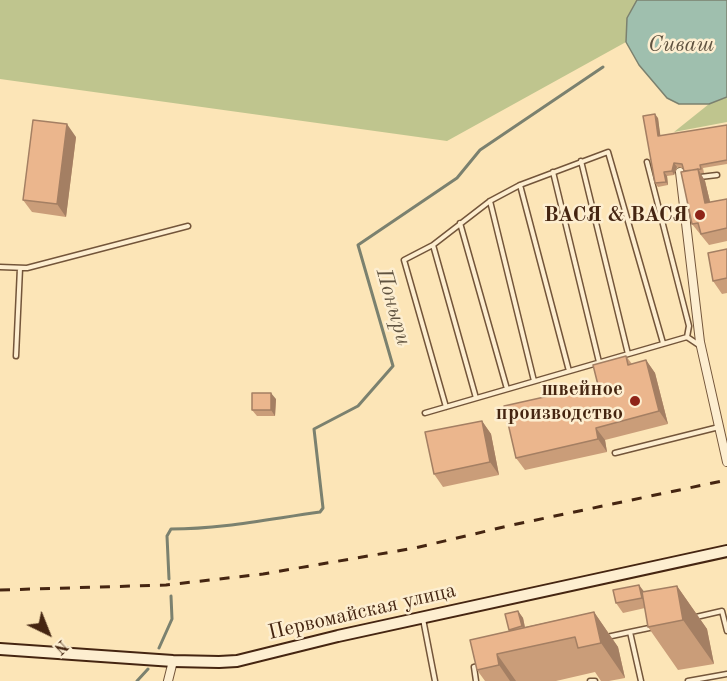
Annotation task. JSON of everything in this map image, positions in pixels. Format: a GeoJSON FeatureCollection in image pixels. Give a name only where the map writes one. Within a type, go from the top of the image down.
{"type":"FeatureCollection","features":[{"type":"Feature","properties":{"kind":"street"},"geometry":{"type":"LineString","coordinates":[[683,177],[702,348],[727,458]]}},
{"type":"Feature","properties":{"kind":"street","name":"Первомайская улица"},"geometry":{"type":"LineString","coordinates":[[0,649],[173,661],[237,661],[727,550]]}},
{"type":"Feature","properties":{"kind":"street"},"geometry":{"type":"LineString","coordinates":[[168,681],[173,661]]}},
{"type":"Feature","properties":{"kind":"lane"},"geometry":{"type":"LineString","coordinates":[[446,406],[404,260],[433,244],[490,201],[520,185],[581,160],[608,152],[663,343]]}},
{"type":"Feature","properties":{"kind":"lane"},"geometry":{"type":"LineString","coordinates":[[581,160],[628,354]]}},
{"type":"Feature","properties":{"kind":"lane"},"geometry":{"type":"LineString","coordinates":[[647,162],[689,326],[687,337]]}},
{"type":"Feature","properties":{"kind":"lane"},"geometry":{"type":"LineString","coordinates":[[553,172],[599,362]]}},
{"type":"Feature","properties":{"kind":"lane"},"geometry":{"type":"LineString","coordinates":[[693,178],[717,175]]}},
{"type":"Feature","properties":{"kind":"lane"},"geometry":{"type":"LineString","coordinates":[[520,185],[569,371]]}},
{"type":"Feature","properties":{"kind":"lane"},"geometry":{"type":"LineString","coordinates":[[490,201],[534,381]]}},
{"type":"Feature","properties":{"kind":"lane"},"geometry":{"type":"LineString","coordinates":[[460,223],[507,389]]}},
{"type":"Feature","properties":{"kind":"lane"},"geometry":{"type":"LineString","coordinates":[[0,267],[27,268],[188,226]]}},
{"type":"Feature","properties":{"kind":"lane"},"geometry":{"type":"LineString","coordinates":[[433,244],[476,398]]}},
{"type":"Feature","properties":{"kind":"lane"},"geometry":{"type":"LineString","coordinates":[[16,356],[21,268]]}},
{"type":"Feature","properties":{"kind":"lane"},"geometry":{"type":"LineString","coordinates":[[425,413],[687,337]]}},
{"type":"Feature","properties":{"kind":"lane"},"geometry":{"type":"LineString","coordinates":[[687,337],[702,348]]}},
{"type":"Feature","properties":{"kind":"lane"},"geometry":{"type":"LineString","coordinates":[[615,453],[719,426]]}},
{"type":"Feature","properties":{"kind":"lane"},"geometry":{"type":"LineString","coordinates":[[688,619],[722,611],[727,631]]}},
{"type":"Feature","properties":{"kind":"lane"},"geometry":{"type":"LineString","coordinates":[[422,618],[435,681]]}},
{"type":"Feature","properties":{"kind":"lane"},"geometry":{"type":"LineString","coordinates":[[597,639],[665,624]]}},
{"type":"Feature","properties":{"kind":"lane"},"geometry":{"type":"LineString","coordinates":[[630,632],[641,681]]}},
{"type":"Feature","properties":{"kind":"lane"},"geometry":{"type":"LineString","coordinates":[[476,681],[474,667],[485,664]]}},
{"type":"Feature","properties":{"kind":"lane"},"geometry":{"type":"LineString","coordinates":[[688,681],[727,674]]}},
{"type":"Feature","properties":{"kind":"lane"},"geometry":{"type":"LineString","coordinates":[[590,681],[595,681]]}},
{"type":"Feature","properties":{"kind":"green space"},"geometry":{"type":"Polygon","coordinates":[[[0,0],[637,0],[627,18],[626,42],[447,141],[0,79],[0,0]]]}},
{"type":"Feature","properties":{"kind":"green space"},"geometry":{"type":"Polygon","coordinates":[[[727,97],[727,122],[674,132],[709,104],[727,97]]]}},
{"type":"Feature","properties":{"kind":"water","name":"Сиваш"},"geometry":{"type":"Polygon","coordinates":[[[637,0],[727,0],[727,97],[709,104],[679,104],[667,98],[639,65],[626,42],[627,18],[637,0]]]}},
{"type":"Feature","properties":{"kind":"building"},"geometry":{"type":"Polygon","coordinates":[[[655,114],[658,136],[727,125],[727,160],[700,165],[701,169],[684,171],[682,164],[674,163],[672,171],[664,172],[666,182],[655,183],[643,116],[655,114]]]}},
{"type":"Feature","properties":{"kind":"building"},"geometry":{"type":"Polygon","coordinates":[[[33,120],[67,124],[57,204],[23,200],[33,120]]]}},
{"type":"Feature","properties":{"kind":"building"},"geometry":{"type":"Polygon","coordinates":[[[698,169],[705,203],[727,199],[727,228],[701,234],[698,223],[692,224],[681,172],[698,169]]]}},
{"type":"Feature","properties":{"kind":"building"},"geometry":{"type":"Polygon","coordinates":[[[727,249],[727,278],[713,281],[708,253],[727,249]]]}},
{"type":"Feature","properties":{"kind":"building"},"geometry":{"type":"Polygon","coordinates":[[[626,356],[628,365],[646,360],[659,411],[596,428],[598,439],[516,458],[504,406],[598,385],[593,365],[626,356]]]}},
{"type":"Feature","properties":{"kind":"building"},"geometry":{"type":"Polygon","coordinates":[[[252,393],[271,393],[271,410],[252,410],[252,393]]]}},
{"type":"Feature","properties":{"kind":"building"},"geometry":{"type":"Polygon","coordinates":[[[482,421],[490,462],[434,474],[425,432],[482,421]]]}},
{"type":"Feature","properties":{"kind":"building"},"geometry":{"type":"Polygon","coordinates":[[[639,585],[642,598],[616,603],[613,590],[639,585]]]}},
{"type":"Feature","properties":{"kind":"building"},"geometry":{"type":"Polygon","coordinates":[[[677,586],[683,620],[648,627],[642,592],[677,586]]]}},
{"type":"Feature","properties":{"kind":"building"},"geometry":{"type":"Polygon","coordinates":[[[518,611],[522,626],[509,630],[505,614],[518,611]]]}},
{"type":"Feature","properties":{"kind":"building"},"geometry":{"type":"Polygon","coordinates":[[[594,612],[601,643],[578,648],[575,637],[497,654],[499,665],[477,670],[470,640],[594,612]]]}},
{"type":"Feature","properties":{"kind":"waterway","name":"Поныри"},"geometry":{"type":"LineString","coordinates":[[169,579],[167,536],[171,529],[227,525],[320,512],[323,508],[314,429],[358,406],[393,366],[358,245],[457,178],[480,150],[603,67]]}},
{"type":"Feature","properties":{"kind":"waterway","name":"Поныри"},"geometry":{"type":"LineString","coordinates":[[159,648],[172,619],[171,596]]}},
{"type":"Feature","properties":{"kind":"waterway","name":"Поныри"},"geometry":{"type":"LineString","coordinates":[[137,681],[148,669]]}},
{"type":"Feature","properties":{"kind":"railway"},"geometry":{"type":"LineString","coordinates":[[0,590],[166,585],[263,574],[415,548],[512,525],[727,480]]}},
{"type":"Feature","properties":{"kind":"place","name":"ВАСЯ & ВАСЯ"},"geometry":{"type":"Point","coordinates":[700,215]}},
{"type":"Feature","properties":{"kind":"place","name":"швейное производство"},"geometry":{"type":"Point","coordinates":[635,401]}}]}
